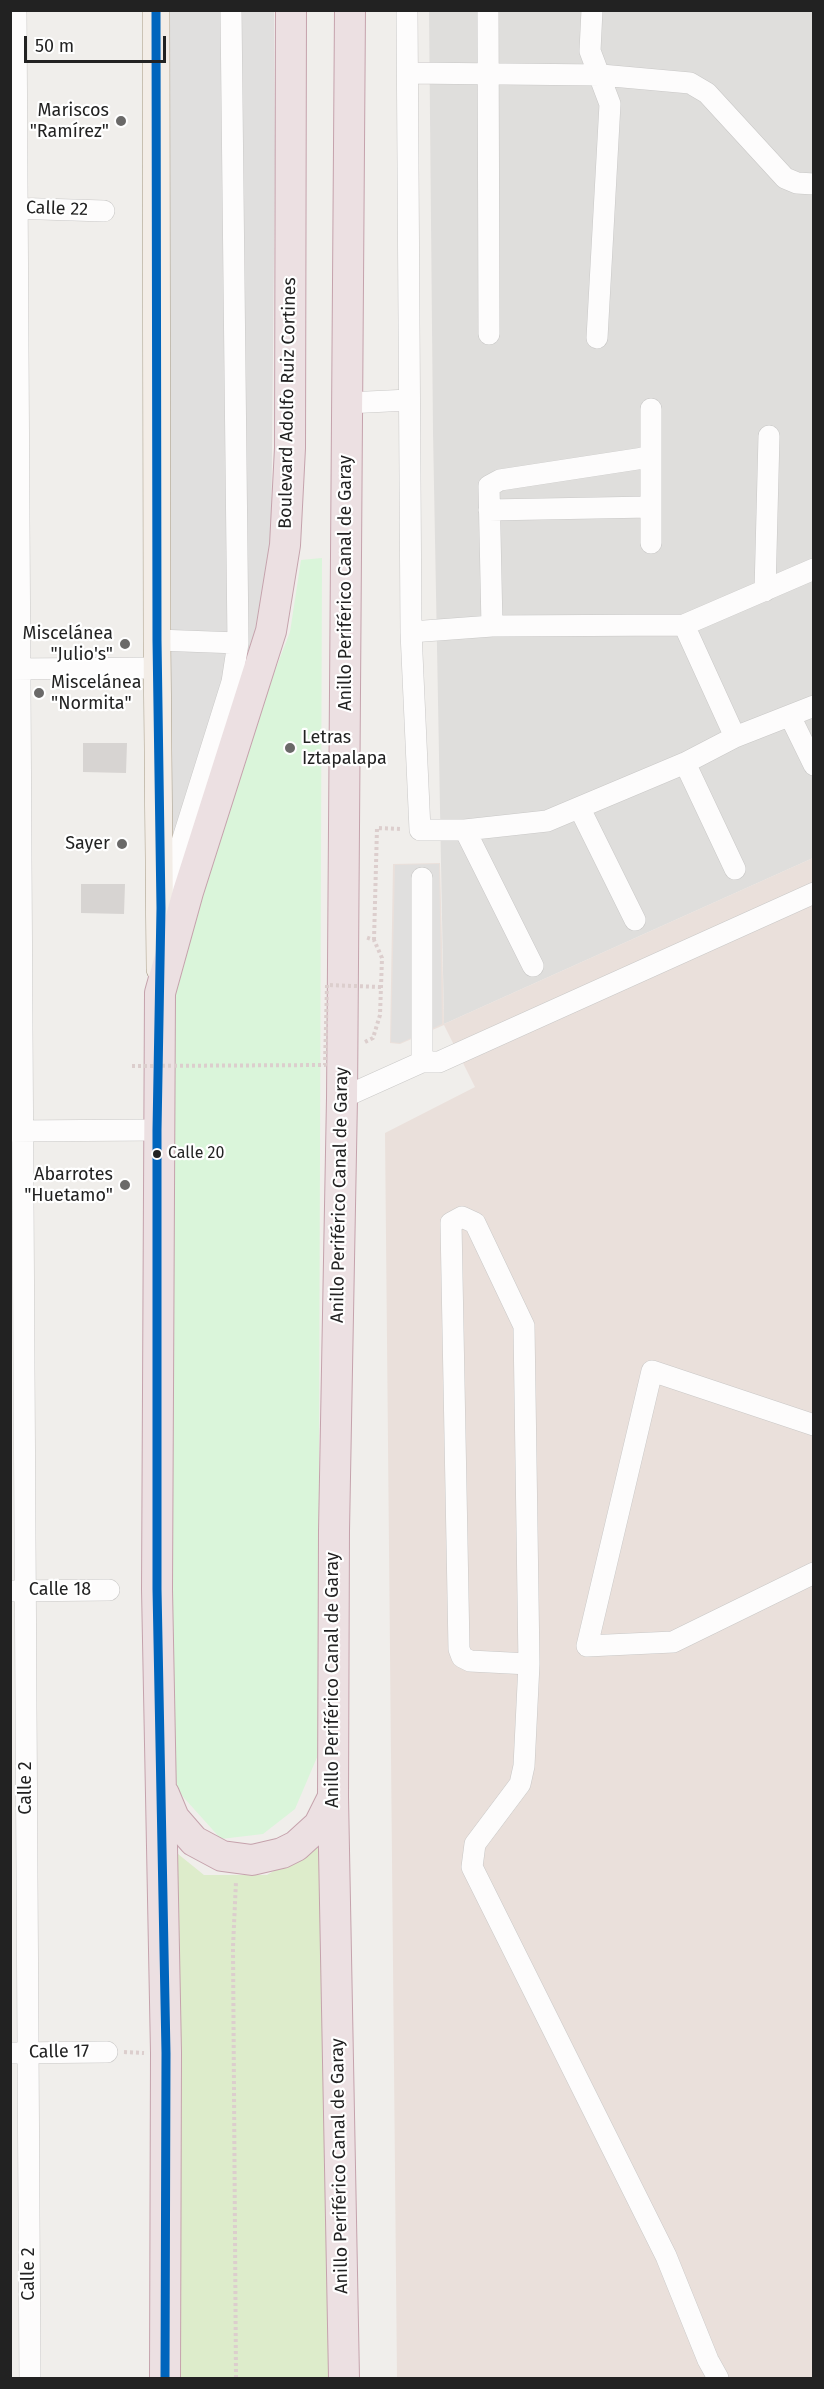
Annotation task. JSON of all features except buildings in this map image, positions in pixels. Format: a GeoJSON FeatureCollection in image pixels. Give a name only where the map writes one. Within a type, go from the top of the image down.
{"type":"FeatureCollection","features":[{"type":"Feature","properties":{"kind":"highway","name":"Boulevard Adolfo Ruiz Cortines"},"geometry":{"type":"LineString","coordinates":[[160,993],[188,892],[271,631],[285,545],[290,448],[291,10]]}},
{"type":"Feature","properties":{"kind":"highway","name":"Anillo Periférico Canal de Garay"},"geometry":{"type":"LineString","coordinates":[[344,2379],[333,1797],[334,1519],[342,1098],[350,10]]}},
{"type":"Feature","properties":{"kind":"highway"},"geometry":{"type":"LineString","coordinates":[[160,993],[157,1130],[157,1589],[166,2053],[165,2379]]}},
{"type":"Feature","properties":{"kind":"highway"},"geometry":{"type":"LineString","coordinates":[[160,1774],[167,1804],[183,1831],[208,1850],[237,1859],[268,1858],[296,1846],[319,1825],[333,1797]]}},
{"type":"Feature","properties":{"kind":"main road"},"geometry":{"type":"LineString","coordinates":[[156,10],[160,993]]}},
{"type":"Feature","properties":{"kind":"street","name":"Calle 2"},"geometry":{"type":"LineString","coordinates":[[16,10],[14,208],[19,2053],[30,2379]]}},
{"type":"Feature","properties":{"kind":"street"},"geometry":{"type":"LineString","coordinates":[[161,908],[232,682],[238,643],[231,10]]}},
{"type":"Feature","properties":{"kind":"street"},"geometry":{"type":"LineString","coordinates":[[407,10],[411,632],[420,830],[465,830],[547,821],[580,809],[735,737],[813,706]]}},
{"type":"Feature","properties":{"kind":"street"},"geometry":{"type":"LineString","coordinates":[[488,10],[489,334]]}},
{"type":"Feature","properties":{"kind":"street"},"geometry":{"type":"LineString","coordinates":[[592,10],[590,51],[601,75],[610,104],[597,338]]}},
{"type":"Feature","properties":{"kind":"street"},"geometry":{"type":"LineString","coordinates":[[408,73],[601,75],[695,84],[707,93],[785,178],[797,183],[813,184]]}},
{"type":"Feature","properties":{"kind":"street","name":"Calle 22"},"geometry":{"type":"LineString","coordinates":[[14,208],[104,211]]}},
{"type":"Feature","properties":{"kind":"street"},"geometry":{"type":"LineString","coordinates":[[347,403],[409,400]]}},
{"type":"Feature","properties":{"kind":"street"},"geometry":{"type":"LineString","coordinates":[[651,410],[651,543]]}},
{"type":"Feature","properties":{"kind":"street"},"geometry":{"type":"LineString","coordinates":[[765,591],[769,436]]}},
{"type":"Feature","properties":{"kind":"street"},"geometry":{"type":"LineString","coordinates":[[492,626],[489,486],[500,480],[650,457]]}},
{"type":"Feature","properties":{"kind":"street"},"geometry":{"type":"LineString","coordinates":[[489,510],[650,507]]}},
{"type":"Feature","properties":{"kind":"street"},"geometry":{"type":"LineString","coordinates":[[411,632],[492,626],[684,625],[813,570]]}},
{"type":"Feature","properties":{"kind":"street"},"geometry":{"type":"LineString","coordinates":[[684,625],[735,737]]}},
{"type":"Feature","properties":{"kind":"street"},"geometry":{"type":"LineString","coordinates":[[157,640],[238,643]]}},
{"type":"Feature","properties":{"kind":"street"},"geometry":{"type":"LineString","coordinates":[[15,669],[157,668]]}},
{"type":"Feature","properties":{"kind":"street"},"geometry":{"type":"LineString","coordinates":[[790,716],[813,765]]}},
{"type":"Feature","properties":{"kind":"street"},"geometry":{"type":"LineString","coordinates":[[685,762],[735,869]]}},
{"type":"Feature","properties":{"kind":"street"},"geometry":{"type":"LineString","coordinates":[[580,809],[635,920]]}},
{"type":"Feature","properties":{"kind":"street"},"geometry":{"type":"LineString","coordinates":[[465,830],[533,966]]}},
{"type":"Feature","properties":{"kind":"street"},"geometry":{"type":"LineString","coordinates":[[422,878],[422,1062]]}},
{"type":"Feature","properties":{"kind":"street"},"geometry":{"type":"LineString","coordinates":[[342,1098],[422,1062],[439,1062],[813,893]]}},
{"type":"Feature","properties":{"kind":"street"},"geometry":{"type":"LineString","coordinates":[[16,1131],[157,1130]]}},
{"type":"Feature","properties":{"kind":"street"},"geometry":{"type":"LineString","coordinates":[[530,1664],[470,1661],[462,1658],[459,1649],[451,1223],[462,1217],[474,1223],[524,1326],[530,1664],[524,1766],[520,1784],[475,1844],[472,1867],[666,2256],[703,2350],[718,2379]]}},
{"type":"Feature","properties":{"kind":"street"},"geometry":{"type":"LineString","coordinates":[[813,1425],[652,1371],[587,1646],[673,1642],[813,1573]]}},
{"type":"Feature","properties":{"kind":"street","name":"Calle 18"},"geometry":{"type":"LineString","coordinates":[[18,1591],[109,1590]]}},
{"type":"Feature","properties":{"kind":"street","name":"Calle 17"},"geometry":{"type":"LineString","coordinates":[[19,2053],[107,2052]]}},
{"type":"Feature","properties":{"kind":"path"},"geometry":{"type":"LineString","coordinates":[[374,940],[376,828],[420,830]]}},
{"type":"Feature","properties":{"kind":"path"},"geometry":{"type":"LineString","coordinates":[[381,1015],[382,958]]}},
{"type":"Feature","properties":{"kind":"path"},"geometry":{"type":"LineString","coordinates":[[132,1066],[325,1065],[327,985],[381,987]]}},
{"type":"Feature","properties":{"kind":"path"},"geometry":{"type":"LineString","coordinates":[[236,2379],[233,1947],[237,1859]]}},
{"type":"Feature","properties":{"kind":"path"},"geometry":{"type":"LineString","coordinates":[[107,2052],[166,2053]]}},
{"type":"Feature","properties":{"kind":"shaded area"},"geometry":{"type":"Polygon","coordinates":[[[165,11],[274,11],[275,153],[271,550],[257,638],[167,854],[165,11]]]}},
{"type":"Feature","properties":{"kind":"shaded area"},"geometry":{"type":"Polygon","coordinates":[[[429,11],[814,11],[813,858],[444,1024],[433,432],[429,11]]]}},
{"type":"Feature","properties":{"kind":"shaded area"},"geometry":{"type":"Polygon","coordinates":[[[813,858],[813,2378],[397,2378],[385,1133],[475,1087],[444,1025],[400,1044],[390,1043],[393,864],[440,863],[444,1024],[813,858]]]}},
{"type":"Feature","properties":{"kind":"shaded area"},"geometry":{"type":"Polygon","coordinates":[[[439,864],[442,1024],[400,1043],[391,1042],[395,865],[439,864]]]}},
{"type":"Feature","properties":{"kind":"green space"},"geometry":{"type":"Polygon","coordinates":[[[322,558],[318,1755],[295,1809],[263,1834],[221,1839],[167,1779],[153,984],[290,632],[301,560],[322,558]]]}},
{"type":"Feature","properties":{"kind":"green space"},"geometry":{"type":"Polygon","coordinates":[[[321,1826],[330,2378],[175,2378],[162,1841],[204,1875],[267,1875],[307,1851],[321,1826]]]}},
{"type":"Feature","properties":{"kind":"transit line"},"geometry":{"type":"LineString","coordinates":[[156,10],[157,640],[161,908],[157,1130],[157,1589],[166,2053],[165,2378]]}},
{"type":"Feature","properties":{"kind":"place","name":"Mariscos \"Ramírez\""},"geometry":{"type":"Point","coordinates":[121,121]}},
{"type":"Feature","properties":{"kind":"place","name":"Miscelánea \"Julio's\""},"geometry":{"type":"Point","coordinates":[125,644]}},
{"type":"Feature","properties":{"kind":"place","name":"Miscelánea \"Normita\""},"geometry":{"type":"Point","coordinates":[39,693]}},
{"type":"Feature","properties":{"kind":"place","name":"Letras Iztapalapa"},"geometry":{"type":"Point","coordinates":[290,748]}},
{"type":"Feature","properties":{"kind":"place","name":"Sayer"},"geometry":{"type":"Point","coordinates":[122,844]}},
{"type":"Feature","properties":{"kind":"place","name":"Calle 20"},"geometry":{"type":"Point","coordinates":[157,1154]}},
{"type":"Feature","properties":{"kind":"place","name":"Abarrotes \"Huetamo\""},"geometry":{"type":"Point","coordinates":[125,1185]}}]}
